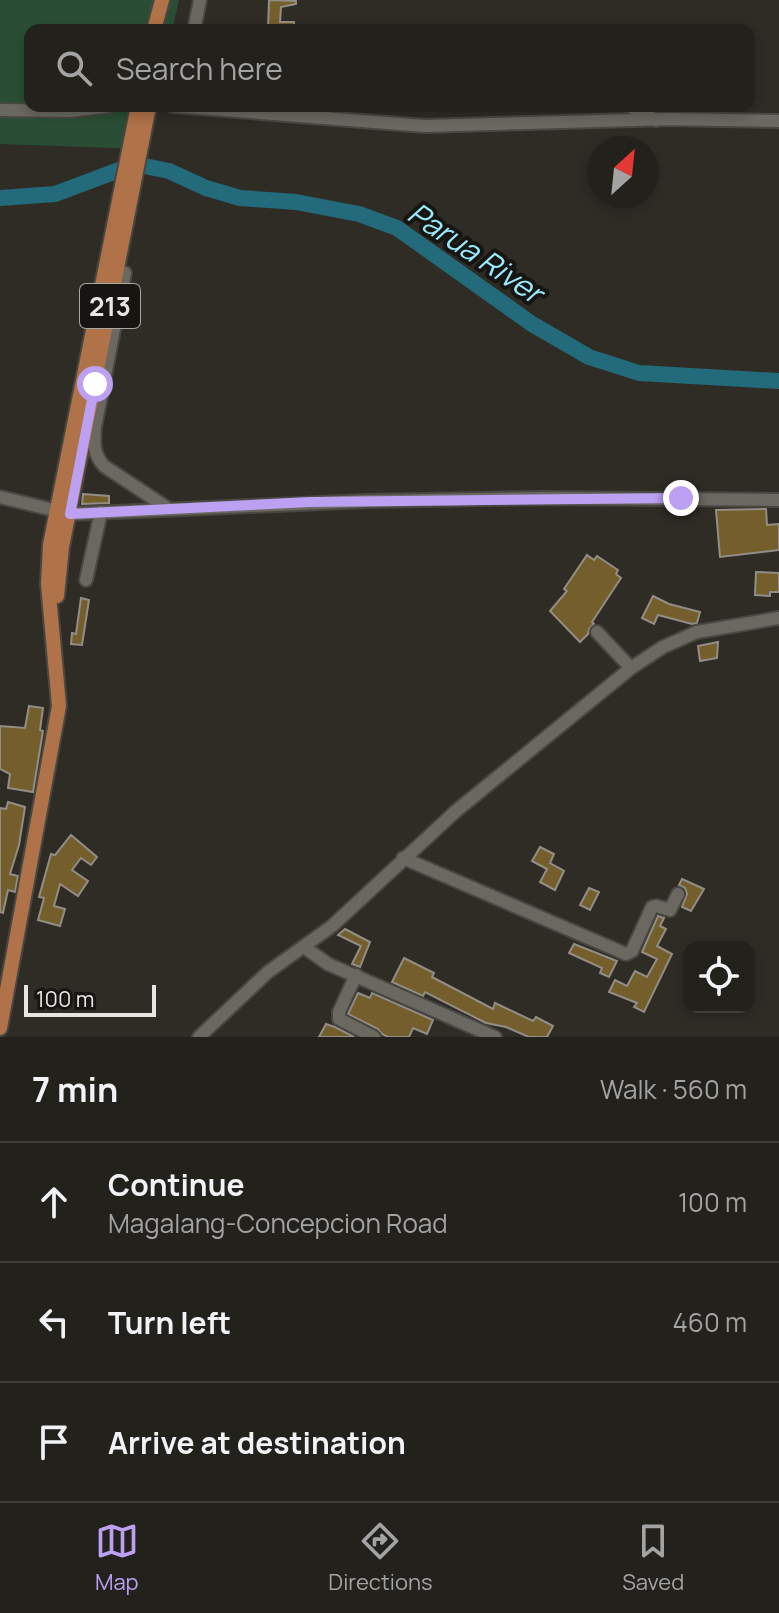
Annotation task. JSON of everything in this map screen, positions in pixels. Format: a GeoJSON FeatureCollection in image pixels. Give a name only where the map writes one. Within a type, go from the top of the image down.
{"type":"FeatureCollection","features":[{"type":"Feature","properties":{"kind":"main road"},"geometry":{"type":"LineString","coordinates":[[156,24],[162,0]]}},
{"type":"Feature","properties":{"kind":"main road","name":"213"},"geometry":{"type":"LineString","coordinates":[[65,509],[137,112]]}},
{"type":"Feature","properties":{"kind":"main road","name":"213"},"geometry":{"type":"LineString","coordinates":[[0,1028],[59,706],[48,563],[65,509],[148,112]]}},
{"type":"Feature","properties":{"kind":"street"},"geometry":{"type":"LineString","coordinates":[[195,24],[200,0]]}},
{"type":"Feature","properties":{"kind":"street"},"geometry":{"type":"LineString","coordinates":[[0,110],[24,110]]}},
{"type":"Feature","properties":{"kind":"street"},"geometry":{"type":"LineString","coordinates":[[249,112],[425,126],[656,120],[779,121]]}},
{"type":"Feature","properties":{"kind":"street"},"geometry":{"type":"LineString","coordinates":[[641,112],[656,120]]}},
{"type":"Feature","properties":{"kind":"street"},"geometry":{"type":"LineString","coordinates":[[125,273],[95,427],[95,453],[111,472],[170,509]]}},
{"type":"Feature","properties":{"kind":"street"},"geometry":{"type":"LineString","coordinates":[[0,497],[101,512],[310,502],[542,498],[779,500]]}},
{"type":"Feature","properties":{"kind":"street"},"geometry":{"type":"LineString","coordinates":[[86,580],[101,512]]}},
{"type":"Feature","properties":{"kind":"street"},"geometry":{"type":"LineString","coordinates":[[199,1037],[268,972],[332,926],[403,858],[520,756],[631,668],[663,647],[697,632],[779,618]]}},
{"type":"Feature","properties":{"kind":"street"},"geometry":{"type":"LineString","coordinates":[[597,632],[631,668]]}},
{"type":"Feature","properties":{"kind":"street"},"geometry":{"type":"LineString","coordinates":[[403,858],[626,954],[632,951],[652,907],[670,910],[678,894]]}},
{"type":"Feature","properties":{"kind":"street"},"geometry":{"type":"LineString","coordinates":[[304,947],[328,964],[495,1037]]}},
{"type":"Feature","properties":{"kind":"street"},"geometry":{"type":"LineString","coordinates":[[356,975],[339,1012],[339,1019],[374,1037]]}},
{"type":"Feature","properties":{"kind":"green space"},"geometry":{"type":"Polygon","coordinates":[[[0,0],[179,0],[173,24],[24,24],[24,112],[153,112],[144,149],[0,144],[0,0]]]}},
{"type":"Feature","properties":{"kind":"building"},"geometry":{"type":"Polygon","coordinates":[[[269,0],[296,1],[296,4],[281,7],[280,22],[294,24],[268,24],[269,0]]]}},
{"type":"Feature","properties":{"kind":"building"},"geometry":{"type":"Polygon","coordinates":[[[83,494],[109,496],[109,503],[82,504],[83,494]]]}},
{"type":"Feature","properties":{"kind":"building"},"geometry":{"type":"Polygon","coordinates":[[[766,509],[767,525],[779,524],[779,550],[720,557],[716,510],[766,509]]]}},
{"type":"Feature","properties":{"kind":"building"},"geometry":{"type":"Polygon","coordinates":[[[587,555],[594,560],[597,556],[618,570],[616,574],[621,578],[592,622],[594,624],[588,634],[580,642],[550,611],[567,591],[564,589],[587,555]]]}},
{"type":"Feature","properties":{"kind":"building"},"geometry":{"type":"Polygon","coordinates":[[[756,572],[779,573],[779,592],[770,592],[770,596],[755,595],[756,572]]]}},
{"type":"Feature","properties":{"kind":"building"},"geometry":{"type":"Polygon","coordinates":[[[653,596],[669,604],[700,612],[697,623],[658,615],[654,624],[642,618],[653,596]]]}},
{"type":"Feature","properties":{"kind":"building"},"geometry":{"type":"Polygon","coordinates":[[[81,598],[89,600],[82,645],[71,644],[72,633],[76,634],[81,598]]]}},
{"type":"Feature","properties":{"kind":"building"},"geometry":{"type":"Polygon","coordinates":[[[718,642],[717,658],[700,661],[698,646],[718,642]]]}},
{"type":"Feature","properties":{"kind":"building"},"geometry":{"type":"Polygon","coordinates":[[[29,706],[43,708],[40,730],[43,731],[33,792],[8,788],[10,774],[0,769],[0,726],[25,728],[29,706]]]}},
{"type":"Feature","properties":{"kind":"building"},"geometry":{"type":"Polygon","coordinates":[[[8,802],[25,807],[19,845],[10,874],[18,876],[15,892],[8,890],[3,913],[0,912],[0,808],[6,809],[8,802]]]}},
{"type":"Feature","properties":{"kind":"building"},"geometry":{"type":"Polygon","coordinates":[[[71,835],[97,857],[91,865],[81,858],[72,870],[88,881],[78,896],[60,884],[54,906],[65,909],[60,926],[38,920],[44,898],[39,897],[51,854],[55,855],[71,835]]]}},
{"type":"Feature","properties":{"kind":"building"},"geometry":{"type":"Polygon","coordinates":[[[540,847],[554,854],[550,863],[564,871],[555,890],[540,882],[547,869],[532,861],[540,847]]]}},
{"type":"Feature","properties":{"kind":"building"},"geometry":{"type":"Polygon","coordinates":[[[682,879],[704,889],[691,911],[682,907],[687,894],[685,888],[679,885],[682,879]]]}},
{"type":"Feature","properties":{"kind":"building"},"geometry":{"type":"Polygon","coordinates":[[[589,888],[599,892],[590,910],[580,905],[589,888]]]}},
{"type":"Feature","properties":{"kind":"building"},"geometry":{"type":"Polygon","coordinates":[[[658,916],[664,918],[660,926],[666,929],[657,946],[672,954],[644,1012],[634,1007],[637,1003],[609,992],[615,980],[627,986],[635,971],[647,977],[657,959],[642,952],[658,916]]]}},
{"type":"Feature","properties":{"kind":"building"},"geometry":{"type":"Polygon","coordinates":[[[345,929],[370,942],[360,967],[352,964],[361,946],[338,935],[345,929]]]}},
{"type":"Feature","properties":{"kind":"building"},"geometry":{"type":"Polygon","coordinates":[[[574,944],[617,961],[609,977],[600,973],[602,968],[569,953],[574,944]]]}},
{"type":"Feature","properties":{"kind":"building"},"geometry":{"type":"Polygon","coordinates":[[[404,958],[434,973],[432,977],[493,1009],[495,1003],[533,1021],[536,1017],[553,1026],[547,1037],[529,1037],[486,1023],[425,992],[423,996],[392,982],[404,958]]]}},
{"type":"Feature","properties":{"kind":"building"},"geometry":{"type":"Polygon","coordinates":[[[358,993],[370,998],[372,993],[433,1020],[427,1034],[413,1028],[409,1037],[388,1037],[348,1014],[358,993]]]}},
{"type":"Feature","properties":{"kind":"building"},"geometry":{"type":"Polygon","coordinates":[[[326,1024],[335,1027],[354,1037],[319,1037],[326,1024]]]}},
{"type":"Feature","properties":{"kind":"waterway","name":"Parua River"},"geometry":{"type":"LineString","coordinates":[[0,198],[55,194],[135,164],[169,171],[206,188],[240,198],[296,202],[359,214],[397,228],[532,324],[589,357],[639,373],[779,381]]}},
{"type":"Feature","properties":{"kind":"route"},"geometry":{"type":"LineString","coordinates":[[95,384],[70,514],[310,502],[681,498]]}}]}
